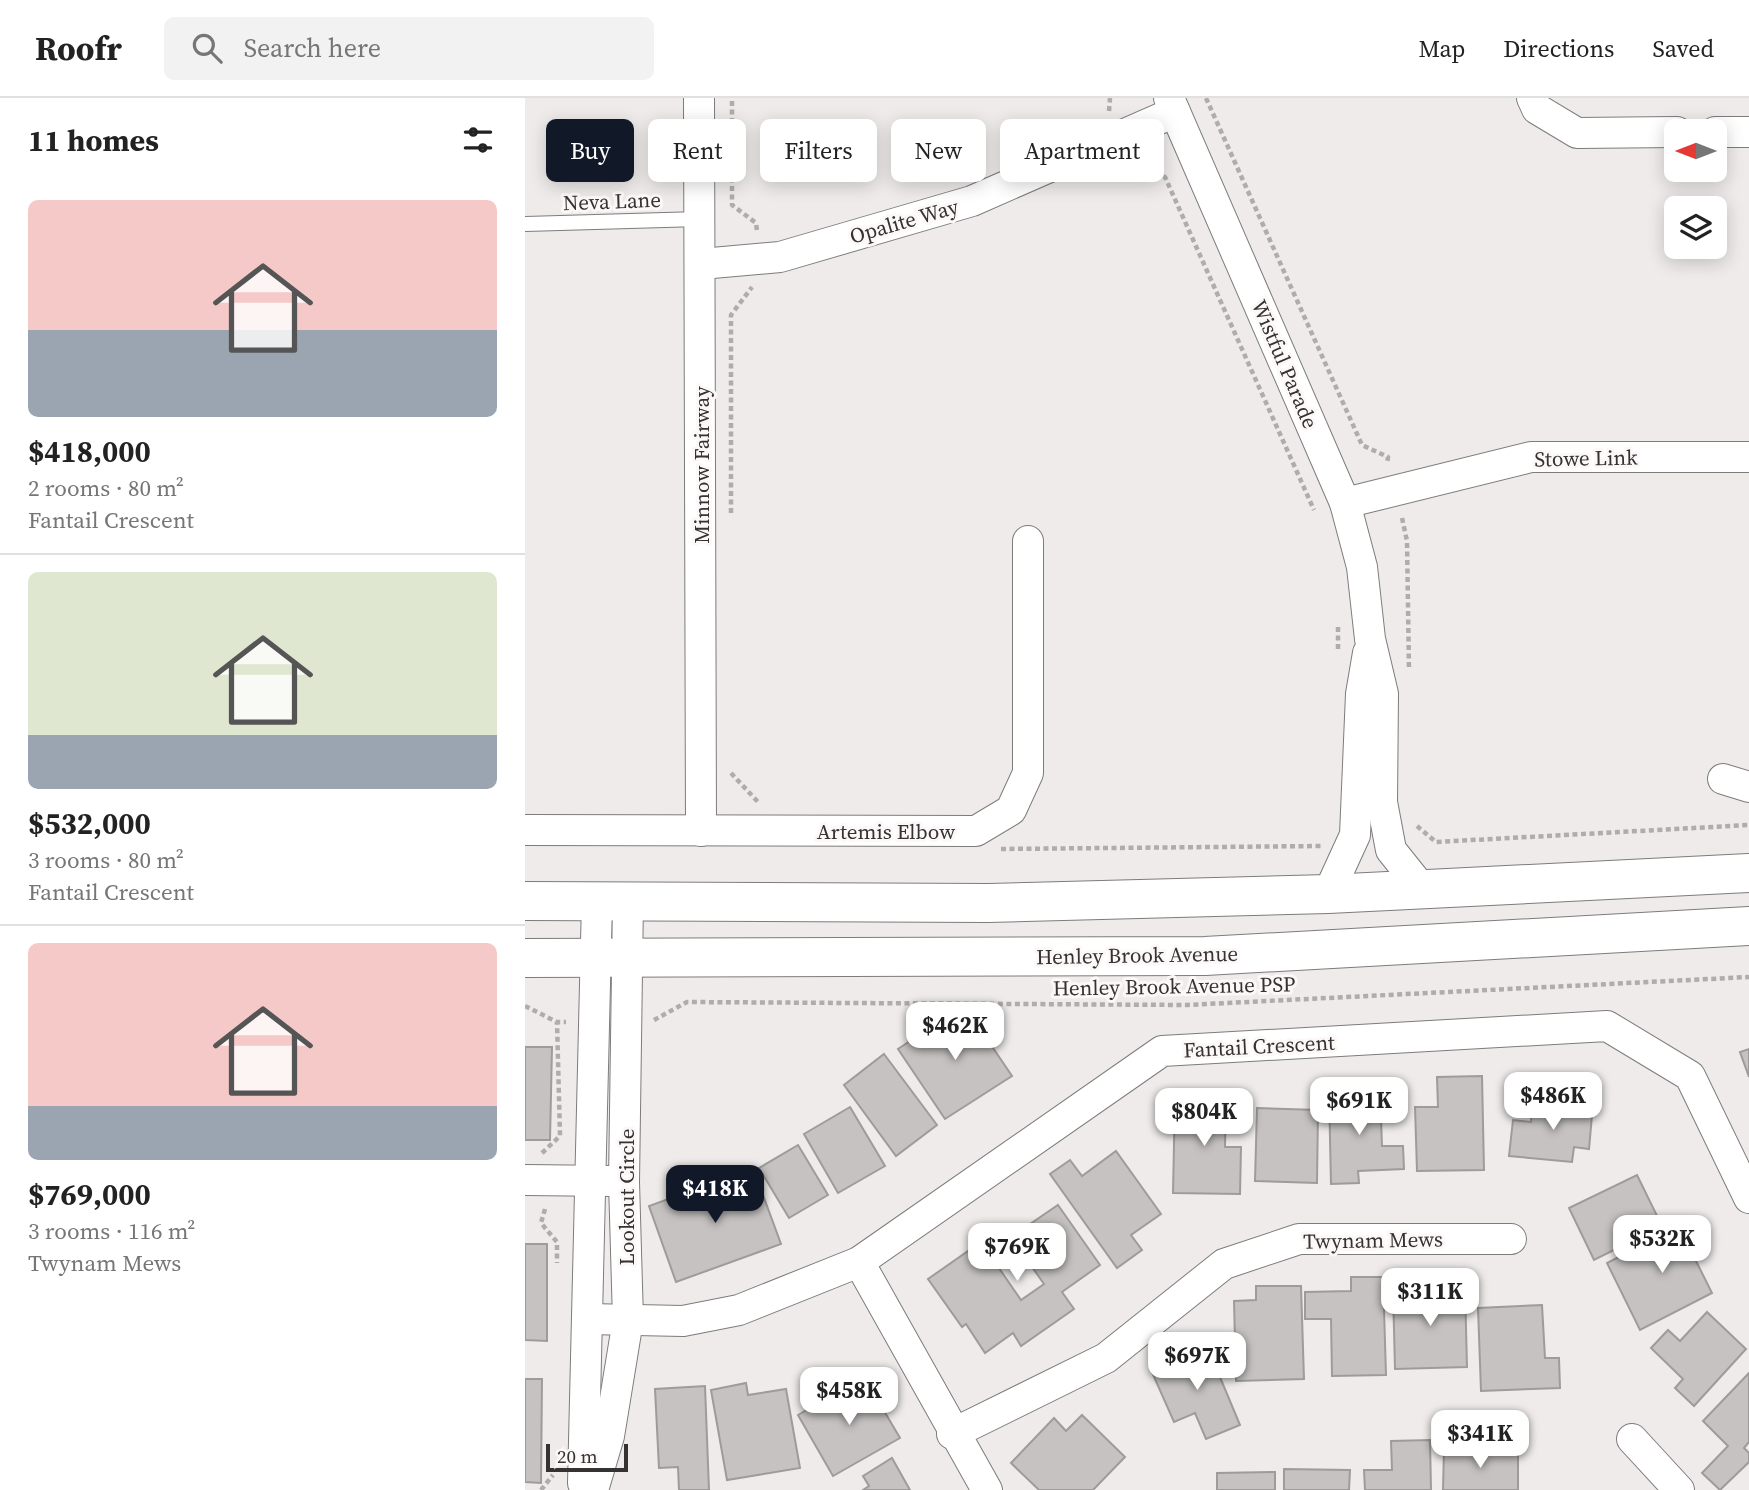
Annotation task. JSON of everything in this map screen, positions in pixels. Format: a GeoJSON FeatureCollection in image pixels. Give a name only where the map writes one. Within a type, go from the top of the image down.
{"type":"FeatureCollection","features":[{"type":"Feature","properties":{"kind":"main road"},"geometry":{"type":"LineString","coordinates":[[525,901],[988,904],[1328,894],[1749,873]]}},
{"type":"Feature","properties":{"kind":"main road","name":"Henley Brook Avenue"},"geometry":{"type":"LineString","coordinates":[[525,958],[1205,956],[1749,926]]}},
{"type":"Feature","properties":{"kind":"street","name":"Minnow Fairway"},"geometry":{"type":"LineString","coordinates":[[699,98],[701,831]]}},
{"type":"Feature","properties":{"kind":"street"},"geometry":{"type":"LineString","coordinates":[[1532,98],[1537,109],[1577,133],[1664,132]]}},
{"type":"Feature","properties":{"kind":"street","name":"Opalite Way"},"geometry":{"type":"LineString","coordinates":[[1148,119],[1172,105]]}},
{"type":"Feature","properties":{"kind":"street","name":"Wistful Parade"},"geometry":{"type":"LineString","coordinates":[[1172,105],[1345,503],[1361,567],[1370,639],[1383,694],[1383,802],[1391,850],[1423,890]]}},
{"type":"Feature","properties":{"kind":"street"},"geometry":{"type":"LineString","coordinates":[[1727,132],[1749,132]]}},
{"type":"Feature","properties":{"kind":"street","name":"Opalite Way"},"geometry":{"type":"LineString","coordinates":[[701,264],[780,257],[972,201],[1015,182]]}},
{"type":"Feature","properties":{"kind":"street","name":"Stowe Link"},"geometry":{"type":"LineString","coordinates":[[1345,503],[1531,457],[1749,457]]}},
{"type":"Feature","properties":{"kind":"street","name":"Artemis Elbow"},"geometry":{"type":"LineString","coordinates":[[525,830],[976,831],[1011,810],[1028,773],[1028,541]]}},
{"type":"Feature","properties":{"kind":"street","name":"Wistful Parade"},"geometry":{"type":"LineString","coordinates":[[1328,894],[1355,835],[1361,694],[1370,639]]}},
{"type":"Feature","properties":{"kind":"street","name":"Lookout Circle"},"geometry":{"type":"LineString","coordinates":[[593,1490],[609,1436],[628,1320],[624,1182],[627,1023],[612,958],[613,900]]}},
{"type":"Feature","properties":{"kind":"street","name":"Lookout Circle"},"geometry":{"type":"LineString","coordinates":[[583,1490],[594,1023],[612,958]]}},
{"type":"Feature","properties":{"kind":"street","name":"Fantail Crescent"},"geometry":{"type":"LineString","coordinates":[[588,1320],[683,1321],[739,1310],[859,1262],[1162,1051],[1607,1026],[1690,1076],[1749,1198]]}},
{"type":"Feature","properties":{"kind":"street"},"geometry":{"type":"LineString","coordinates":[[536,1180],[624,1182]]}},
{"type":"Feature","properties":{"kind":"street","name":"Twynam Mews"},"geometry":{"type":"LineString","coordinates":[[952,1434],[1106,1358],[1224,1264],[1299,1239],[1511,1239]]}},
{"type":"Feature","properties":{"kind":"street"},"geometry":{"type":"LineString","coordinates":[[859,1262],[952,1434],[987,1490]]}},
{"type":"Feature","properties":{"kind":"street"},"geometry":{"type":"LineString","coordinates":[[1632,1439],[1679,1490]]}},
{"type":"Feature","properties":{"kind":"lane","name":"Neva Lane"},"geometry":{"type":"LineString","coordinates":[[525,224],[701,219]]}},
{"type":"Feature","properties":{"kind":"path"},"geometry":{"type":"LineString","coordinates":[[1110,98],[1108,107],[1112,119]]}},
{"type":"Feature","properties":{"kind":"path"},"geometry":{"type":"LineString","coordinates":[[1206,98],[1362,445],[1388,457],[1385,476],[1407,541],[1409,674]]}},
{"type":"Feature","properties":{"kind":"path"},"geometry":{"type":"LineString","coordinates":[[731,525],[731,316],[759,278],[757,223],[732,205],[732,101]]}},
{"type":"Feature","properties":{"kind":"path"},"geometry":{"type":"LineString","coordinates":[[1164,177],[1318,519]]}},
{"type":"Feature","properties":{"kind":"path"},"geometry":{"type":"LineString","coordinates":[[1338,621],[1338,662]]}},
{"type":"Feature","properties":{"kind":"path"},"geometry":{"type":"LineString","coordinates":[[731,763],[731,777],[757,802],[769,802],[770,831]]}},
{"type":"Feature","properties":{"kind":"path"},"geometry":{"type":"LineString","coordinates":[[1387,827],[1397,827],[1410,821],[1436,842],[1749,825]]}},
{"type":"Feature","properties":{"kind":"path","name":"Henley Brook Avenue PSP"},"geometry":{"type":"LineString","coordinates":[[627,1023],[649,1023],[687,1002],[1187,1005],[1749,977]]}},
{"type":"Feature","properties":{"kind":"path"},"geometry":{"type":"LineString","coordinates":[[525,1006],[557,1022],[594,1023]]}},
{"type":"Feature","properties":{"kind":"path"},"geometry":{"type":"LineString","coordinates":[[557,1022],[560,1136],[538,1157],[547,1170],[536,1180],[548,1200],[541,1223],[557,1242],[557,1270]]}},
{"type":"Feature","properties":{"kind":"path"},"geometry":{"type":"LineString","coordinates":[[541,1490],[553,1478],[553,1464]]}},
{"type":"Feature","properties":{"kind":"building"},"geometry":{"type":"Polygon","coordinates":[[[964,1005],[1012,1076],[945,1119],[898,1049],[964,1005]]]}},
{"type":"Feature","properties":{"kind":"building"},"geometry":{"type":"Polygon","coordinates":[[[525,1047],[552,1047],[550,1140],[525,1140],[525,1047]]]}},
{"type":"Feature","properties":{"kind":"building"},"geometry":{"type":"Polygon","coordinates":[[[1749,1049],[1749,1077],[1740,1052],[1749,1049]]]}},
{"type":"Feature","properties":{"kind":"building"},"geometry":{"type":"Polygon","coordinates":[[[884,1054],[937,1125],[896,1156],[844,1085],[884,1054]]]}},
{"type":"Feature","properties":{"kind":"building"},"geometry":{"type":"Polygon","coordinates":[[[1482,1076],[1484,1170],[1417,1171],[1415,1107],[1438,1107],[1437,1077],[1482,1076]]]}},
{"type":"Feature","properties":{"kind":"building"},"geometry":{"type":"Polygon","coordinates":[[[1380,1091],[1382,1146],[1403,1146],[1404,1169],[1358,1171],[1359,1183],[1331,1184],[1329,1093],[1380,1091]]]}},
{"type":"Feature","properties":{"kind":"building"},"geometry":{"type":"Polygon","coordinates":[[[1175,1096],[1226,1097],[1225,1147],[1241,1147],[1240,1194],[1173,1193],[1175,1096]]]}},
{"type":"Feature","properties":{"kind":"building"},"geometry":{"type":"Polygon","coordinates":[[[1556,1101],[1593,1104],[1589,1149],[1574,1147],[1572,1162],[1509,1156],[1513,1120],[1531,1122],[1532,1104],[1556,1106],[1556,1101]]]}},
{"type":"Feature","properties":{"kind":"building"},"geometry":{"type":"Polygon","coordinates":[[[850,1107],[885,1166],[838,1193],[804,1134],[850,1107]]]}},
{"type":"Feature","properties":{"kind":"building"},"geometry":{"type":"Polygon","coordinates":[[[1257,1108],[1318,1110],[1317,1183],[1255,1181],[1257,1108]]]}},
{"type":"Feature","properties":{"kind":"building"},"geometry":{"type":"Polygon","coordinates":[[[798,1145],[828,1195],[789,1218],[759,1168],[798,1145]]]}},
{"type":"Feature","properties":{"kind":"building"},"geometry":{"type":"Polygon","coordinates":[[[1116,1151],[1161,1214],[1131,1235],[1142,1250],[1117,1268],[1050,1174],[1070,1160],[1082,1176],[1116,1151]]]}},
{"type":"Feature","properties":{"kind":"building"},"geometry":{"type":"Polygon","coordinates":[[[753,1168],[781,1244],[676,1282],[649,1206],[753,1168]]]}},
{"type":"Feature","properties":{"kind":"building"},"geometry":{"type":"Polygon","coordinates":[[[1637,1175],[1662,1226],[1594,1260],[1569,1208],[1637,1175]]]}},
{"type":"Feature","properties":{"kind":"building"},"geometry":{"type":"Polygon","coordinates":[[[1058,1205],[1100,1265],[1062,1292],[1074,1309],[1021,1346],[1013,1333],[985,1353],[966,1324],[962,1327],[928,1279],[981,1242],[1021,1300],[1044,1284],[1011,1237],[1058,1205]]]}},
{"type":"Feature","properties":{"kind":"building"},"geometry":{"type":"Polygon","coordinates":[[[1695,1218],[1707,1240],[1690,1249],[1712,1293],[1640,1330],[1607,1263],[1695,1218]]]}},
{"type":"Feature","properties":{"kind":"building"},"geometry":{"type":"Polygon","coordinates":[[[525,1244],[547,1244],[547,1341],[525,1340],[525,1244]]]}},
{"type":"Feature","properties":{"kind":"building"},"geometry":{"type":"Polygon","coordinates":[[[1351,1277],[1383,1277],[1386,1375],[1332,1376],[1331,1319],[1305,1319],[1305,1292],[1351,1291],[1351,1277]]]}},
{"type":"Feature","properties":{"kind":"building"},"geometry":{"type":"Polygon","coordinates":[[[1256,1286],[1301,1286],[1304,1379],[1236,1381],[1234,1301],[1256,1300],[1256,1286]]]}},
{"type":"Feature","properties":{"kind":"building"},"geometry":{"type":"Polygon","coordinates":[[[1465,1288],[1467,1367],[1395,1369],[1393,1290],[1465,1288]]]}},
{"type":"Feature","properties":{"kind":"building"},"geometry":{"type":"Polygon","coordinates":[[[1542,1305],[1545,1358],[1559,1358],[1560,1388],[1481,1391],[1478,1308],[1542,1305]]]}},
{"type":"Feature","properties":{"kind":"building"},"geometry":{"type":"Polygon","coordinates":[[[1707,1312],[1746,1349],[1694,1406],[1675,1388],[1683,1379],[1651,1348],[1668,1330],[1680,1341],[1707,1312]]]}},
{"type":"Feature","properties":{"kind":"building"},"geometry":{"type":"Polygon","coordinates":[[[1207,1346],[1240,1425],[1206,1439],[1195,1413],[1174,1422],[1151,1370],[1207,1346]]]}},
{"type":"Feature","properties":{"kind":"building"},"geometry":{"type":"Polygon","coordinates":[[[1749,1373],[1749,1442],[1744,1448],[1749,1453],[1749,1462],[1720,1490],[1702,1473],[1728,1446],[1703,1421],[1749,1373]]]}},
{"type":"Feature","properties":{"kind":"building"},"geometry":{"type":"Polygon","coordinates":[[[864,1377],[900,1438],[833,1476],[798,1415],[864,1377]]]}},
{"type":"Feature","properties":{"kind":"building"},"geometry":{"type":"Polygon","coordinates":[[[525,1379],[542,1379],[541,1483],[525,1482],[525,1379]]]}},
{"type":"Feature","properties":{"kind":"building"},"geometry":{"type":"Polygon","coordinates":[[[746,1383],[748,1395],[786,1389],[800,1468],[727,1480],[711,1390],[746,1383]]]}},
{"type":"Feature","properties":{"kind":"building"},"geometry":{"type":"Polygon","coordinates":[[[705,1386],[709,1490],[679,1490],[678,1467],[659,1468],[655,1389],[705,1386]]]}},
{"type":"Feature","properties":{"kind":"building"},"geometry":{"type":"Polygon","coordinates":[[[1082,1415],[1125,1457],[1093,1490],[1039,1490],[1011,1463],[1054,1418],[1066,1431],[1082,1415]]]}},
{"type":"Feature","properties":{"kind":"building"},"geometry":{"type":"Polygon","coordinates":[[[1430,1440],[1431,1490],[1365,1490],[1364,1470],[1392,1470],[1391,1441],[1430,1440]]]}},
{"type":"Feature","properties":{"kind":"building"},"geometry":{"type":"Polygon","coordinates":[[[1444,1449],[1518,1451],[1518,1490],[1443,1490],[1444,1449]]]}},
{"type":"Feature","properties":{"kind":"building"},"geometry":{"type":"Polygon","coordinates":[[[892,1458],[910,1490],[863,1490],[869,1486],[863,1476],[892,1458]]]}},
{"type":"Feature","properties":{"kind":"building"},"geometry":{"type":"Polygon","coordinates":[[[1284,1469],[1350,1470],[1349,1490],[1284,1490],[1284,1469]]]}},
{"type":"Feature","properties":{"kind":"building"},"geometry":{"type":"Polygon","coordinates":[[[1275,1472],[1275,1490],[1217,1490],[1217,1473],[1275,1472]]]}}]}
